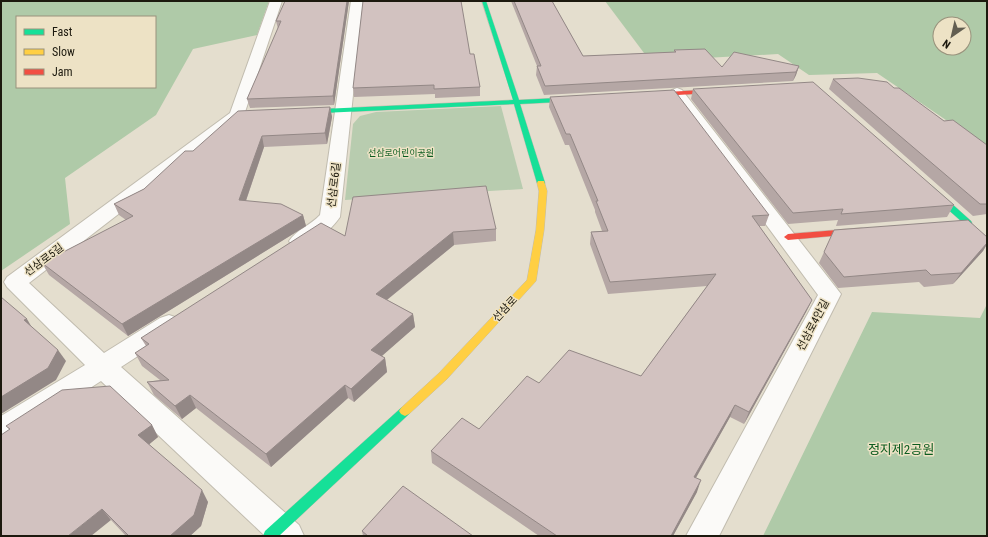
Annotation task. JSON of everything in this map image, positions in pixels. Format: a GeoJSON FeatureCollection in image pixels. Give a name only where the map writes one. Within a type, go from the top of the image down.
{"type":"FeatureCollection","features":[{"type":"Feature","properties":{"kind":"street","name":"선삼로5길"},"geometry":{"type":"LineString","coordinates":[[276,1],[240,115],[15,282],[279,533]]}},
{"type":"Feature","properties":{"kind":"street","name":"선삼로6길"},"geometry":{"type":"LineString","coordinates":[[280,254],[319,228],[330,217],[357,1]]}},
{"type":"Feature","properties":{"kind":"street","name":"선삼로"},"geometry":{"type":"LineString","coordinates":[[279,533],[442,376],[531,281],[540,230],[543,191],[517,103],[484,1]]}},
{"type":"Feature","properties":{"kind":"street"},"geometry":{"type":"LineString","coordinates":[[639,96],[730,90]]}},
{"type":"Feature","properties":{"kind":"street","name":"선삼로4안길"},"geometry":{"type":"LineString","coordinates":[[677,93],[830,294],[702,536]]}},
{"type":"Feature","properties":{"kind":"street"},"geometry":{"type":"LineString","coordinates":[[290,112],[586,99]]}},
{"type":"Feature","properties":{"kind":"street"},"geometry":{"type":"LineString","coordinates":[[921,180],[968,223],[929,226]]}},
{"type":"Feature","properties":{"kind":"street"},"geometry":{"type":"LineString","coordinates":[[788,237],[874,230]]}},
{"type":"Feature","properties":{"kind":"street"},"geometry":{"type":"LineString","coordinates":[[1,431],[188,312]]}},
{"type":"Feature","properties":{"kind":"green space"},"geometry":{"type":"Polygon","coordinates":[[[1,1],[269,1],[257,35],[193,49],[156,115],[65,178],[70,224],[1,271],[1,1]]]}},
{"type":"Feature","properties":{"kind":"green space"},"geometry":{"type":"Polygon","coordinates":[[[605,1],[987,1],[987,148],[877,73],[809,75],[778,54],[650,61],[605,1]]]}},
{"type":"Feature","properties":{"kind":"green space","name":"선삼로어린이공원"},"geometry":{"type":"Polygon","coordinates":[[[501,106],[523,189],[345,200],[353,124],[360,116],[376,112],[501,106]]]}},
{"type":"Feature","properties":{"kind":"green space","name":"정지제2공원"},"geometry":{"type":"Polygon","coordinates":[[[987,304],[987,536],[763,536],[872,312],[980,318],[987,304]]]}},
{"type":"Feature","properties":{"kind":"building"},"geometry":{"type":"Polygon","coordinates":[[[285,1],[347,1],[333,96],[247,99],[281,21],[276,21],[285,1]]]}},
{"type":"Feature","properties":{"kind":"building"},"geometry":{"type":"Polygon","coordinates":[[[363,1],[461,1],[470,54],[474,54],[480,87],[434,89],[434,85],[353,88],[363,1]]]}},
{"type":"Feature","properties":{"kind":"building"},"geometry":{"type":"Polygon","coordinates":[[[514,1],[552,1],[583,56],[676,52],[674,50],[705,49],[722,67],[734,52],[799,66],[796,72],[545,86],[537,66],[541,66],[514,1]]]}},
{"type":"Feature","properties":{"kind":"building"},"geometry":{"type":"Polygon","coordinates":[[[858,78],[887,82],[894,88],[899,88],[944,121],[953,120],[987,145],[987,204],[980,204],[833,79],[858,78]]]}},
{"type":"Feature","properties":{"kind":"building"},"geometry":{"type":"Polygon","coordinates":[[[813,82],[954,205],[841,214],[843,209],[793,213],[693,89],[813,82]]]}},
{"type":"Feature","properties":{"kind":"building"},"geometry":{"type":"Polygon","coordinates":[[[674,90],[769,215],[752,216],[812,300],[749,412],[735,405],[694,477],[701,480],[671,536],[557,536],[431,451],[462,418],[479,429],[527,376],[539,383],[569,350],[641,376],[716,274],[610,282],[591,232],[608,231],[596,201],[598,201],[570,134],[566,134],[550,97],[674,90]]]}},
{"type":"Feature","properties":{"kind":"building"},"geometry":{"type":"Polygon","coordinates":[[[330,107],[325,133],[262,136],[239,200],[281,204],[303,215],[122,324],[42,263],[133,216],[114,204],[144,189],[185,151],[193,151],[238,111],[330,107]]]}},
{"type":"Feature","properties":{"kind":"building"},"geometry":{"type":"Polygon","coordinates":[[[486,186],[496,229],[453,232],[376,294],[413,314],[371,350],[385,358],[351,389],[345,385],[266,454],[190,395],[175,406],[147,382],[169,380],[135,353],[149,344],[141,338],[321,223],[345,236],[353,197],[486,186]]]}},
{"type":"Feature","properties":{"kind":"building"},"geometry":{"type":"Polygon","coordinates":[[[968,220],[987,237],[987,243],[961,273],[931,275],[926,270],[844,277],[824,252],[834,230],[968,220]]]}},
{"type":"Feature","properties":{"kind":"building"},"geometry":{"type":"Polygon","coordinates":[[[1,297],[27,319],[24,320],[58,350],[48,368],[1,397],[1,297]]]}},
{"type":"Feature","properties":{"kind":"building"},"geometry":{"type":"Polygon","coordinates":[[[110,386],[152,425],[138,435],[202,490],[194,515],[170,536],[129,536],[102,509],[68,536],[1,536],[1,435],[10,429],[6,426],[62,390],[110,386]]]}},
{"type":"Feature","properties":{"kind":"building"},"geometry":{"type":"Polygon","coordinates":[[[403,486],[473,536],[368,536],[362,531],[403,486]]]}},
{"type":"Feature","properties":{"kind":"traffic: fast"},"geometry":{"type":"LineString","coordinates":[[484,1],[541,183]]}},
{"type":"Feature","properties":{"kind":"traffic: fast"},"geometry":{"type":"LineString","coordinates":[[301,112],[578,99]]}},
{"type":"Feature","properties":{"kind":"traffic: fast"},"geometry":{"type":"LineString","coordinates":[[929,188],[968,223],[942,225]]}},
{"type":"Feature","properties":{"kind":"traffic: fast"},"geometry":{"type":"LineString","coordinates":[[270,536],[405,411]]}},
{"type":"Feature","properties":{"kind":"traffic: slow"},"geometry":{"type":"LineString","coordinates":[[405,411],[443,376],[531,281],[540,230],[543,191],[541,183]]}},
{"type":"Feature","properties":{"kind":"traffic: jam"},"geometry":{"type":"LineString","coordinates":[[647,95],[722,91]]}},
{"type":"Feature","properties":{"kind":"traffic: jam"},"geometry":{"type":"LineString","coordinates":[[788,237],[862,231]]}}]}
